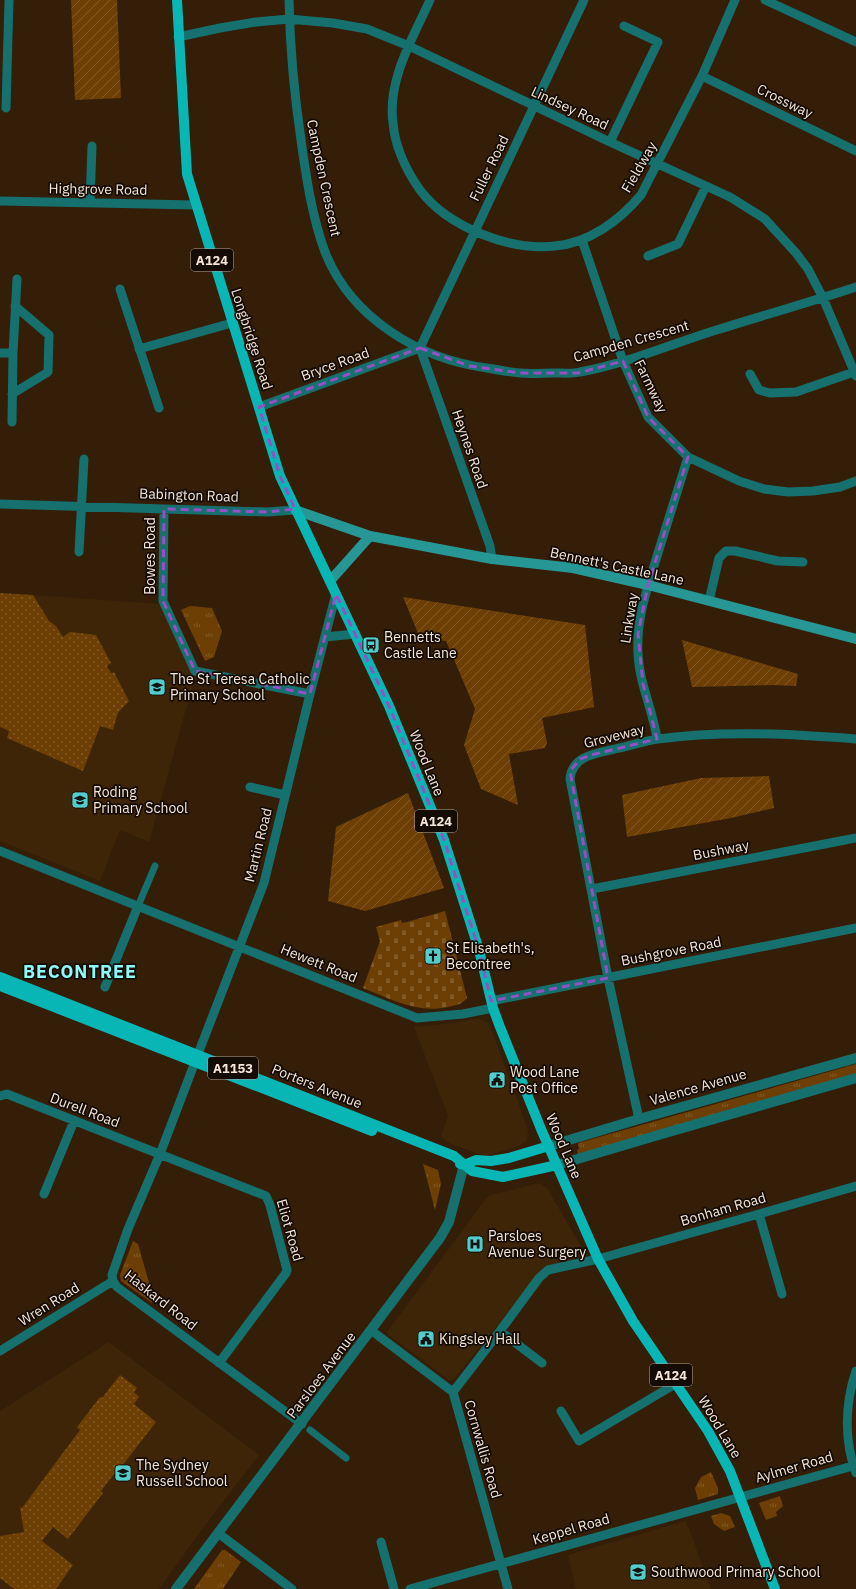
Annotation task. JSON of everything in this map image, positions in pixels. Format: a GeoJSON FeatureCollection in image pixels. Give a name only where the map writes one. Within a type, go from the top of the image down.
{"type":"FeatureCollection","features":[{"type":"Feature","properties":{"kind":"main road","name":"Longbridge Road"},"geometry":{"type":"LineString","coordinates":[[177,0],[187,174],[195,205],[280,476],[330,581]]}},
{"type":"Feature","properties":{"kind":"main road","name":"Bennett's Castle Lane"},"geometry":{"type":"LineString","coordinates":[[295,510],[370,536],[492,559],[573,568],[648,585],[856,639]]}},
{"type":"Feature","properties":{"kind":"main road"},"geometry":{"type":"LineString","coordinates":[[330,581],[370,536]]}},
{"type":"Feature","properties":{"kind":"main road","name":"Wood Lane"},"geometry":{"type":"LineString","coordinates":[[330,581],[389,706],[444,840],[479,950],[492,1005],[502,1035],[598,1258],[633,1321],[677,1383],[708,1431],[730,1471],[775,1589]]}},
{"type":"Feature","properties":{"kind":"main road","name":"Porters Avenue"},"geometry":{"type":"LineString","coordinates":[[0,977],[197,1058]]}},
{"type":"Feature","properties":{"kind":"main road","name":"Porters Avenue"},"geometry":{"type":"LineString","coordinates":[[0,986],[197,1058],[454,1156],[472,1171],[503,1177],[557,1165]]}},
{"type":"Feature","properties":{"kind":"main road"},"geometry":{"type":"LineString","coordinates":[[464,1164],[476,1160],[491,1161],[509,1158],[549,1146]]}},
{"type":"Feature","properties":{"kind":"street"},"geometry":{"type":"LineString","coordinates":[[6,108],[4,42],[9,0]]}},
{"type":"Feature","properties":{"kind":"street","name":"Campden Crescent"},"geometry":{"type":"LineString","coordinates":[[289,0],[294,92],[304,162],[314,212],[326,252],[337,275],[349,294],[365,312],[405,341],[438,356],[470,366],[520,373],[578,373],[623,361],[856,287]]}},
{"type":"Feature","properties":{"kind":"street","name":"Fieldway"},"geometry":{"type":"LineString","coordinates":[[430,0],[398,72],[392,99],[392,122],[396,143],[406,168],[420,190],[436,206],[451,218],[474,231],[494,239],[523,246],[556,246],[582,240],[610,225],[629,210],[641,195],[658,164],[702,76],[735,0]]}},
{"type":"Feature","properties":{"kind":"street","name":"Fuller Road"},"geometry":{"type":"LineString","coordinates":[[420,348],[584,0]]}},
{"type":"Feature","properties":{"kind":"street"},"geometry":{"type":"LineString","coordinates":[[765,0],[856,42]]}},
{"type":"Feature","properties":{"kind":"street","name":"Lindsey Road"},"geometry":{"type":"LineString","coordinates":[[178,37],[227,26],[289,19],[333,23],[367,29],[409,46],[610,142],[730,197],[765,219],[804,264],[823,298],[855,374]]}},
{"type":"Feature","properties":{"kind":"street"},"geometry":{"type":"LineString","coordinates":[[610,142],[658,42],[624,26]]}},
{"type":"Feature","properties":{"kind":"street","name":"Crossway"},"geometry":{"type":"LineString","coordinates":[[702,76],[856,150]]}},
{"type":"Feature","properties":{"kind":"street"},"geometry":{"type":"LineString","coordinates":[[90,203],[92,146]]}},
{"type":"Feature","properties":{"kind":"street"},"geometry":{"type":"LineString","coordinates":[[648,256],[678,244],[706,186]]}},
{"type":"Feature","properties":{"kind":"street","name":"Highgrove Road"},"geometry":{"type":"LineString","coordinates":[[0,201],[195,205]]}},
{"type":"Feature","properties":{"kind":"street","name":"Farmway"},"geometry":{"type":"LineString","coordinates":[[582,240],[623,361],[648,417],[688,457],[739,481],[764,489],[788,492],[812,491],[840,487],[856,481]]}},
{"type":"Feature","properties":{"kind":"street"},"geometry":{"type":"LineString","coordinates":[[12,422],[13,353],[17,279]]}},
{"type":"Feature","properties":{"kind":"street"},"geometry":{"type":"LineString","coordinates":[[120,289],[159,408]]}},
{"type":"Feature","properties":{"kind":"street"},"geometry":{"type":"LineString","coordinates":[[12,394],[48,372],[49,335],[15,306]]}},
{"type":"Feature","properties":{"kind":"street"},"geometry":{"type":"LineString","coordinates":[[139,349],[232,323]]}},
{"type":"Feature","properties":{"kind":"street","name":"Bryce Road"},"geometry":{"type":"LineString","coordinates":[[259,407],[420,348]]}},
{"type":"Feature","properties":{"kind":"street","name":"Heynes Road"},"geometry":{"type":"LineString","coordinates":[[420,348],[490,546],[492,559]]}},
{"type":"Feature","properties":{"kind":"street"},"geometry":{"type":"LineString","coordinates":[[0,353],[13,353]]}},
{"type":"Feature","properties":{"kind":"street"},"geometry":{"type":"LineString","coordinates":[[750,374],[758,390],[770,393],[796,392],[855,374]]}},
{"type":"Feature","properties":{"kind":"street","name":"Linkway"},"geometry":{"type":"LineString","coordinates":[[657,739],[643,684],[638,655],[638,634],[641,610],[648,585],[688,457]]}},
{"type":"Feature","properties":{"kind":"street"},"geometry":{"type":"LineString","coordinates":[[79,552],[84,459]]}},
{"type":"Feature","properties":{"kind":"street","name":"Babington Road"},"geometry":{"type":"LineString","coordinates":[[0,504],[267,512],[295,510]]}},
{"type":"Feature","properties":{"kind":"street","name":"Bowes Road"},"geometry":{"type":"LineString","coordinates":[[164,509],[163,601],[195,672],[310,694]]}},
{"type":"Feature","properties":{"kind":"street"},"geometry":{"type":"LineString","coordinates":[[709,601],[719,558],[726,551],[735,551],[778,561],[803,562]]}},
{"type":"Feature","properties":{"kind":"street","name":"Martin Road"},"geometry":{"type":"LineString","coordinates":[[197,1058],[264,883],[336,594]]}},
{"type":"Feature","properties":{"kind":"street"},"geometry":{"type":"LineString","coordinates":[[325,637],[355,634]]}},
{"type":"Feature","properties":{"kind":"street","name":"Groveway"},"geometry":{"type":"LineString","coordinates":[[639,1119],[608,978],[570,779],[570,771],[574,764],[580,759],[657,739],[702,734],[802,735],[856,739]]}},
{"type":"Feature","properties":{"kind":"street"},"geometry":{"type":"LineString","coordinates":[[250,787],[285,795]]}},
{"type":"Feature","properties":{"kind":"street","name":"Bushway"},"geometry":{"type":"LineString","coordinates":[[592,889],[856,838]]}},
{"type":"Feature","properties":{"kind":"street","name":"Hewett Road"},"geometry":{"type":"LineString","coordinates":[[0,851],[241,946],[417,1018],[463,1014],[492,1005]]}},
{"type":"Feature","properties":{"kind":"street"},"geometry":{"type":"LineString","coordinates":[[105,987],[155,866]]}},
{"type":"Feature","properties":{"kind":"street","name":"Bushgrove Road"},"geometry":{"type":"LineString","coordinates":[[492,1005],[608,978],[856,928]]}},
{"type":"Feature","properties":{"kind":"street","name":"Haskard Road"},"geometry":{"type":"LineString","coordinates":[[197,1058],[160,1154],[128,1229],[112,1275],[113,1281],[117,1287],[306,1427]]}},
{"type":"Feature","properties":{"kind":"street","name":"Valence Avenue"},"geometry":{"type":"LineString","coordinates":[[549,1146],[856,1058]]}},
{"type":"Feature","properties":{"kind":"street"},"geometry":{"type":"LineString","coordinates":[[557,1165],[856,1078]]}},
{"type":"Feature","properties":{"kind":"street","name":"Durell Road"},"geometry":{"type":"LineString","coordinates":[[0,1096],[7,1094],[160,1154]]}},
{"type":"Feature","properties":{"kind":"street"},"geometry":{"type":"LineString","coordinates":[[44,1194],[74,1121]]}},
{"type":"Feature","properties":{"kind":"street","name":"Eliot Road"},"geometry":{"type":"LineString","coordinates":[[160,1154],[266,1196],[270,1205],[287,1266],[286,1273],[219,1363]]}},
{"type":"Feature","properties":{"kind":"street","name":"Parsloes Avenue"},"geometry":{"type":"LineString","coordinates":[[176,1589],[218,1533],[306,1427],[372,1331],[440,1238],[446,1228],[452,1211],[464,1164]]}},
{"type":"Feature","properties":{"kind":"street","name":"Bonham Road"},"geometry":{"type":"LineString","coordinates":[[453,1392],[539,1278],[548,1270],[760,1214],[856,1186]]}},
{"type":"Feature","properties":{"kind":"street"},"geometry":{"type":"LineString","coordinates":[[760,1214],[782,1294]]}},
{"type":"Feature","properties":{"kind":"street","name":"Wren Road"},"geometry":{"type":"LineString","coordinates":[[0,1351],[113,1281]]}},
{"type":"Feature","properties":{"kind":"street","name":"Cornwallis Road"},"geometry":{"type":"LineString","coordinates":[[372,1331],[453,1392],[508,1589]]}},
{"type":"Feature","properties":{"kind":"street"},"geometry":{"type":"LineString","coordinates":[[500,1331],[542,1363]]}},
{"type":"Feature","properties":{"kind":"street"},"geometry":{"type":"LineString","coordinates":[[855,1468],[849,1447],[848,1415],[850,1390],[856,1371]]}},
{"type":"Feature","properties":{"kind":"street"},"geometry":{"type":"LineString","coordinates":[[561,1411],[579,1441],[677,1383]]}},
{"type":"Feature","properties":{"kind":"street"},"geometry":{"type":"LineString","coordinates":[[306,1427],[346,1458]]}},
{"type":"Feature","properties":{"kind":"street","name":"Aylmer Road"},"geometry":{"type":"LineString","coordinates":[[740,1497],[855,1468]]}},
{"type":"Feature","properties":{"kind":"street","name":"Keppel Road"},"geometry":{"type":"LineString","coordinates":[[410,1589],[740,1497]]}},
{"type":"Feature","properties":{"kind":"street"},"geometry":{"type":"LineString","coordinates":[[218,1533],[292,1589]]}},
{"type":"Feature","properties":{"kind":"street"},"geometry":{"type":"LineString","coordinates":[[381,1542],[394,1589]]}},
{"type":"Feature","properties":{"kind":"highlighted area"},"geometry":{"type":"Polygon","coordinates":[[[420,348],[469,366],[520,373],[578,373],[623,361],[648,417],[688,457],[648,585],[638,634],[643,684],[657,739],[580,759],[570,771],[608,978],[491,1001],[479,950],[444,840],[389,706],[336,594],[310,694],[195,671],[163,601],[164,509],[267,512],[295,509],[280,476],[259,407],[420,348]]]}},
{"type":"Feature","properties":{"kind":"shaded area"},"geometry":{"type":"Polygon","coordinates":[[[33,595],[161,604],[196,673],[149,842],[120,830],[100,881],[0,841],[0,727],[9,731],[7,738],[100,726],[113,730],[118,713],[129,701],[114,672],[111,673],[107,665],[110,663],[63,637],[56,626],[49,621],[33,595]]]}},
{"type":"Feature","properties":{"kind":"shaded area"},"geometry":{"type":"Polygon","coordinates":[[[478,1018],[489,1023],[528,1130],[527,1141],[517,1147],[485,1156],[451,1144],[441,1137],[448,1115],[414,1027],[454,1023],[478,1018]]]}},
{"type":"Feature","properties":{"kind":"shaded area"},"geometry":{"type":"Polygon","coordinates":[[[539,1183],[547,1188],[582,1248],[581,1257],[541,1272],[453,1380],[449,1380],[387,1332],[488,1196],[539,1183]]]}},
{"type":"Feature","properties":{"kind":"shaded area","name":"The Sydney Russell School"},"geometry":{"type":"Polygon","coordinates":[[[109,1342],[259,1455],[211,1517],[159,1589],[0,1589],[0,1411],[109,1342]]]}},
{"type":"Feature","properties":{"kind":"shaded area","name":"Southwood Primary School"},"geometry":{"type":"Polygon","coordinates":[[[686,1521],[711,1589],[576,1589],[568,1555],[686,1521]]]}},
{"type":"Feature","properties":{"kind":"green space"},"geometry":{"type":"Polygon","coordinates":[[[71,0],[117,0],[121,98],[75,100],[71,0]]]}},
{"type":"Feature","properties":{"kind":"green space"},"geometry":{"type":"Polygon","coordinates":[[[0,593],[33,595],[49,621],[56,626],[63,637],[70,632],[96,635],[111,663],[107,666],[111,673],[114,672],[129,701],[118,713],[113,730],[100,726],[83,771],[7,738],[9,731],[0,727],[0,593]]]}},
{"type":"Feature","properties":{"kind":"green space"},"geometry":{"type":"Polygon","coordinates":[[[403,597],[585,625],[594,707],[542,718],[547,743],[545,748],[509,754],[518,805],[481,789],[464,745],[475,709],[446,641],[420,638],[403,597]]]}},
{"type":"Feature","properties":{"kind":"green space"},"geometry":{"type":"Polygon","coordinates":[[[190,606],[212,608],[222,631],[214,657],[205,661],[181,610],[190,606]]]}},
{"type":"Feature","properties":{"kind":"green space"},"geometry":{"type":"Polygon","coordinates":[[[682,640],[798,674],[796,686],[774,685],[692,687],[682,640]]]}},
{"type":"Feature","properties":{"kind":"green space"},"geometry":{"type":"Polygon","coordinates":[[[769,776],[774,808],[731,818],[627,837],[622,795],[701,778],[769,776]]]}},
{"type":"Feature","properties":{"kind":"green space"},"geometry":{"type":"Polygon","coordinates":[[[408,793],[444,888],[365,911],[328,901],[336,827],[408,793]]]}},
{"type":"Feature","properties":{"kind":"green space"},"geometry":{"type":"Polygon","coordinates":[[[445,911],[467,998],[463,1002],[448,1007],[426,1009],[394,1001],[363,988],[380,941],[376,927],[401,920],[402,923],[407,922],[445,911]]]}},
{"type":"Feature","properties":{"kind":"green space"},"geometry":{"type":"Polygon","coordinates":[[[856,1064],[856,1076],[578,1155],[578,1143],[856,1064]]]}},
{"type":"Feature","properties":{"kind":"green space"},"geometry":{"type":"Polygon","coordinates":[[[423,1164],[438,1170],[441,1184],[435,1210],[423,1164]]]}},
{"type":"Feature","properties":{"kind":"green space"},"geometry":{"type":"Polygon","coordinates":[[[133,1241],[138,1244],[154,1300],[152,1303],[121,1281],[120,1275],[133,1241]]]}},
{"type":"Feature","properties":{"kind":"green space"},"geometry":{"type":"Polygon","coordinates":[[[120,1375],[137,1388],[134,1392],[139,1397],[134,1404],[156,1422],[101,1491],[103,1493],[68,1539],[53,1527],[42,1541],[73,1565],[56,1589],[14,1589],[0,1578],[0,1536],[24,1532],[20,1507],[22,1508],[80,1430],[77,1427],[100,1397],[102,1398],[120,1375]]]}},
{"type":"Feature","properties":{"kind":"green space"},"geometry":{"type":"Polygon","coordinates":[[[711,1472],[718,1488],[718,1494],[698,1500],[695,1488],[701,1477],[711,1472]]]}},
{"type":"Feature","properties":{"kind":"green space"},"geometry":{"type":"Polygon","coordinates":[[[780,1496],[783,1506],[776,1512],[777,1516],[766,1520],[759,1503],[780,1496]]]}},
{"type":"Feature","properties":{"kind":"green space"},"geometry":{"type":"Polygon","coordinates":[[[721,1513],[730,1516],[735,1527],[724,1531],[714,1524],[711,1516],[721,1513]]]}},
{"type":"Feature","properties":{"kind":"green space"},"geometry":{"type":"Polygon","coordinates":[[[222,1550],[225,1550],[241,1562],[223,1589],[194,1589],[222,1550]]]}},
{"type":"Feature","properties":{"kind":"place","name":"Bennetts Castle Lane"},"geometry":{"type":"Point","coordinates":[371,645]}},
{"type":"Feature","properties":{"kind":"place","name":"The St Teresa Catholic Primary School"},"geometry":{"type":"Point","coordinates":[157,687]}},
{"type":"Feature","properties":{"kind":"place","name":"Roding Primary School"},"geometry":{"type":"Point","coordinates":[80,800]}},
{"type":"Feature","properties":{"kind":"place","name":"St Elisabeth's, Becontree"},"geometry":{"type":"Point","coordinates":[433,956]}},
{"type":"Feature","properties":{"kind":"place","name":"Wood Lane Post Office"},"geometry":{"type":"Point","coordinates":[497,1080]}},
{"type":"Feature","properties":{"kind":"place","name":"Parsloes Avenue Surgery"},"geometry":{"type":"Point","coordinates":[475,1244]}},
{"type":"Feature","properties":{"kind":"place","name":"Kingsley Hall"},"geometry":{"type":"Point","coordinates":[426,1339]}},
{"type":"Feature","properties":{"kind":"place","name":"The Sydney Russell School"},"geometry":{"type":"Point","coordinates":[123,1473]}},
{"type":"Feature","properties":{"kind":"place","name":"Southwood Primary School"},"geometry":{"type":"Point","coordinates":[638,1572]}},
{"type":"Feature","properties":{"kind":"district","name":"BECONTREE"},"geometry":{"type":"Point","coordinates":[80,972]}}]}
